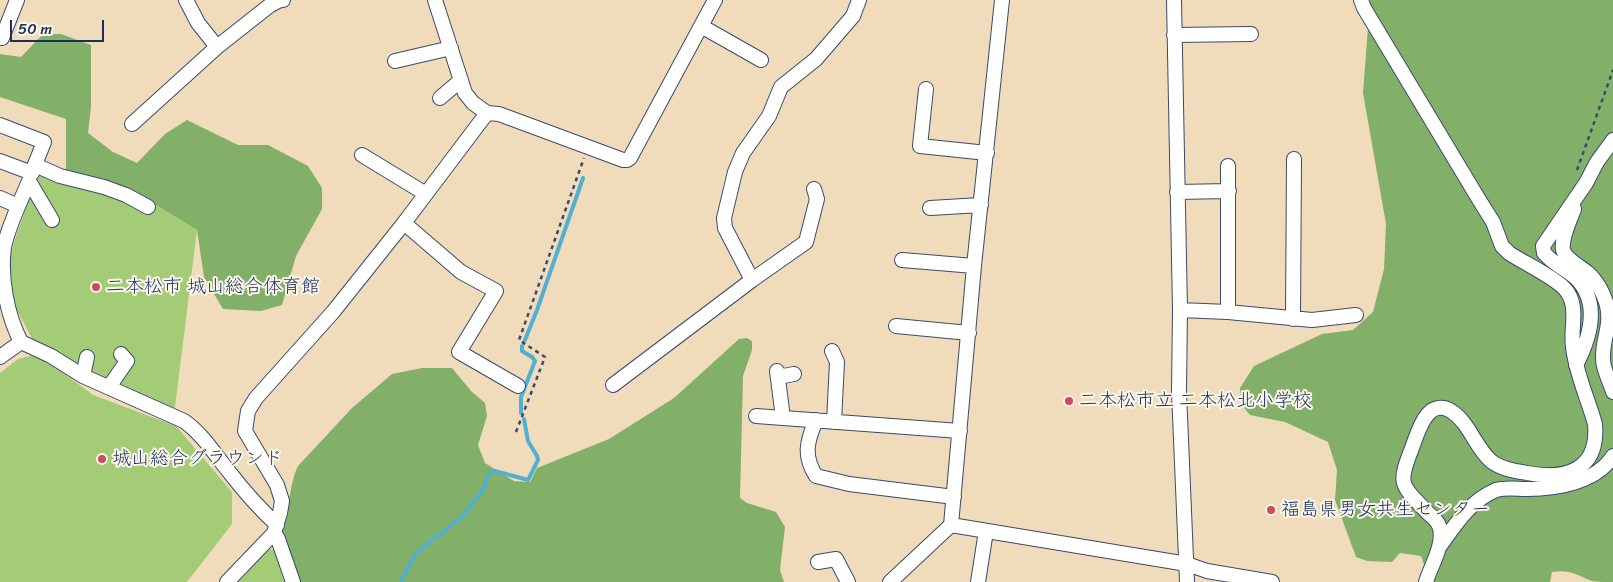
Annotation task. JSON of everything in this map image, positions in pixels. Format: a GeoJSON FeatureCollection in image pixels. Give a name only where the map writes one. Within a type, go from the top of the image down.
{"type":"FeatureCollection","features":[{"type":"Feature","properties":{"kind":"street"},"geometry":{"type":"LineString","coordinates":[[186,0],[198,23],[217,46]]}},
{"type":"Feature","properties":{"kind":"street"},"geometry":{"type":"LineString","coordinates":[[132,124],[217,46],[268,6],[283,0]]}},
{"type":"Feature","properties":{"kind":"street"},"geometry":{"type":"LineString","coordinates":[[435,0],[465,93],[473,103],[487,113],[499,114],[623,160],[630,158],[715,0]]}},
{"type":"Feature","properties":{"kind":"street"},"geometry":{"type":"LineString","coordinates":[[752,280],[725,228],[724,218],[743,153],[769,116],[781,87],[816,59],[853,16],[859,0]]}},
{"type":"Feature","properties":{"kind":"street"},"geometry":{"type":"LineString","coordinates":[[890,582],[951,525],[974,266],[1002,0]]}},
{"type":"Feature","properties":{"kind":"street"},"geometry":{"type":"LineString","coordinates":[[1174,0],[1180,310],[1179,392],[1187,582]]}},
{"type":"Feature","properties":{"kind":"street"},"geometry":{"type":"LineString","coordinates":[[1361,0],[1493,222],[1502,246],[1509,253],[1564,288],[1571,300],[1573,310],[1572,346],[1576,367],[1595,424],[1596,435],[1592,448],[1582,464],[1569,474],[1550,476],[1504,468],[1491,460],[1456,414],[1443,408],[1434,408],[1424,419],[1402,476],[1405,488],[1438,524],[1440,529],[1439,547]]}},
{"type":"Feature","properties":{"kind":"street"},"geometry":{"type":"LineString","coordinates":[[2,38],[11,2]]}},
{"type":"Feature","properties":{"kind":"street"},"geometry":{"type":"LineString","coordinates":[[701,26],[761,60]]}},
{"type":"Feature","properties":{"kind":"street"},"geometry":{"type":"LineString","coordinates":[[1174,35],[1251,34]]}},
{"type":"Feature","properties":{"kind":"street"},"geometry":{"type":"LineString","coordinates":[[395,61],[452,48]]}},
{"type":"Feature","properties":{"kind":"street"},"geometry":{"type":"LineString","coordinates":[[440,98],[461,80]]}},
{"type":"Feature","properties":{"kind":"street"},"geometry":{"type":"LineString","coordinates":[[926,88],[920,146],[987,153]]}},
{"type":"Feature","properties":{"kind":"street"},"geometry":{"type":"LineString","coordinates":[[227,582],[275,529],[282,501],[280,493],[245,431],[248,412],[263,390],[334,312],[487,113]]}},
{"type":"Feature","properties":{"kind":"street"},"geometry":{"type":"LineString","coordinates":[[0,125],[44,142],[3,249],[4,309],[21,342],[51,356],[84,376],[184,421],[194,428],[275,529],[293,582]]}},
{"type":"Feature","properties":{"kind":"street"},"geometry":{"type":"LineString","coordinates":[[1576,367],[1589,332],[1592,316],[1591,305],[1580,283],[1548,257],[1543,246],[1613,140]]}},
{"type":"Feature","properties":{"kind":"street"},"geometry":{"type":"LineString","coordinates":[[362,155],[426,194]]}},
{"type":"Feature","properties":{"kind":"street"},"geometry":{"type":"LineString","coordinates":[[1293,319],[1294,159]]}},
{"type":"Feature","properties":{"kind":"street"},"geometry":{"type":"LineString","coordinates":[[0,161],[32,173],[60,176],[104,187],[126,195],[148,207]]}},
{"type":"Feature","properties":{"kind":"street"},"geometry":{"type":"LineString","coordinates":[[1228,166],[1228,312]]}},
{"type":"Feature","properties":{"kind":"street"},"geometry":{"type":"LineString","coordinates":[[32,173],[52,220]]}},
{"type":"Feature","properties":{"kind":"street"},"geometry":{"type":"LineString","coordinates":[[613,385],[752,280],[806,242],[817,199],[814,189]]}},
{"type":"Feature","properties":{"kind":"street"},"geometry":{"type":"LineString","coordinates":[[1177,192],[1229,191]]}},
{"type":"Feature","properties":{"kind":"street"},"geometry":{"type":"LineString","coordinates":[[1578,195],[1564,236],[1564,251],[1566,256],[1589,274],[1599,286],[1606,301],[1610,314],[1603,363],[1613,392]]}},
{"type":"Feature","properties":{"kind":"street"},"geometry":{"type":"LineString","coordinates":[[0,198],[18,206]]}},
{"type":"Feature","properties":{"kind":"street"},"geometry":{"type":"LineString","coordinates":[[930,208],[981,205]]}},
{"type":"Feature","properties":{"kind":"street"},"geometry":{"type":"LineString","coordinates":[[404,223],[461,272],[496,291],[459,352],[518,386]]}},
{"type":"Feature","properties":{"kind":"street"},"geometry":{"type":"LineString","coordinates":[[902,260],[974,266]]}},
{"type":"Feature","properties":{"kind":"street"},"geometry":{"type":"LineString","coordinates":[[1180,310],[1228,312],[1312,320],[1356,315]]}},
{"type":"Feature","properties":{"kind":"street"},"geometry":{"type":"LineString","coordinates":[[896,326],[968,333]]}},
{"type":"Feature","properties":{"kind":"street"},"geometry":{"type":"LineString","coordinates":[[0,357],[21,342]]}},
{"type":"Feature","properties":{"kind":"street"},"geometry":{"type":"LineString","coordinates":[[832,350],[837,362],[834,422]]}},
{"type":"Feature","properties":{"kind":"street"},"geometry":{"type":"LineString","coordinates":[[109,387],[127,361],[121,354]]}},
{"type":"Feature","properties":{"kind":"street"},"geometry":{"type":"LineString","coordinates":[[84,376],[87,358]]}},
{"type":"Feature","properties":{"kind":"street"},"geometry":{"type":"LineString","coordinates":[[783,418],[777,374],[794,374]]}},
{"type":"Feature","properties":{"kind":"street"},"geometry":{"type":"LineString","coordinates":[[756,416],[960,431]]}},
{"type":"Feature","properties":{"kind":"street"},"geometry":{"type":"LineString","coordinates":[[816,420],[807,441],[810,462],[816,476],[850,484],[954,497]]}},
{"type":"Feature","properties":{"kind":"street"},"geometry":{"type":"LineString","coordinates":[[1592,448],[1602,468]]}},
{"type":"Feature","properties":{"kind":"street"},"geometry":{"type":"LineString","coordinates":[[1426,582],[1439,547],[1461,517],[1482,498],[1501,488],[1563,486],[1580,480],[1602,468],[1609,463],[1613,456]]}},
{"type":"Feature","properties":{"kind":"street"},"geometry":{"type":"LineString","coordinates":[[951,525],[1187,564],[1207,571],[1272,582]]}},
{"type":"Feature","properties":{"kind":"street"},"geometry":{"type":"LineString","coordinates":[[978,582],[986,531]]}},
{"type":"Feature","properties":{"kind":"street"},"geometry":{"type":"LineString","coordinates":[[818,562],[836,559],[848,582]]}},
{"type":"Feature","properties":{"kind":"path"},"geometry":{"type":"LineString","coordinates":[[1576,174],[1613,70]]}},
{"type":"Feature","properties":{"kind":"path"},"geometry":{"type":"LineString","coordinates":[[516,432],[545,357],[519,340],[588,147]]}},
{"type":"Feature","properties":{"kind":"green space"},"geometry":{"type":"Polygon","coordinates":[[[1370,0],[1613,0],[1613,582],[1592,581],[1573,573],[1558,571],[1552,572],[1550,582],[1430,582],[1421,556],[1400,553],[1392,562],[1367,561],[1356,557],[1335,500],[1337,470],[1328,442],[1285,422],[1250,415],[1241,404],[1240,388],[1254,366],[1322,334],[1353,330],[1373,312],[1384,269],[1386,224],[1363,93],[1370,0]]]}},
{"type":"Feature","properties":{"kind":"green space"},"geometry":{"type":"Polygon","coordinates":[[[43,34],[61,34],[91,45],[91,107],[88,133],[113,152],[137,163],[165,134],[187,120],[238,145],[268,145],[308,166],[322,188],[322,209],[296,256],[282,305],[261,311],[223,309],[204,277],[197,230],[138,194],[66,171],[66,119],[0,97],[0,54],[21,57],[43,34]]]}},
{"type":"Feature","properties":{"kind":"green space"},"geometry":{"type":"Polygon","coordinates":[[[66,171],[138,194],[197,230],[174,415],[34,342],[17,310],[9,274],[10,257],[38,173],[66,171]]]}},
{"type":"Feature","properties":{"kind":"green space"},"geometry":{"type":"Polygon","coordinates":[[[747,338],[752,341],[752,350],[743,376],[740,498],[747,503],[776,512],[785,527],[780,570],[784,582],[299,582],[282,532],[293,480],[298,466],[352,408],[392,374],[422,368],[452,368],[471,391],[485,403],[487,416],[478,445],[485,463],[514,481],[530,482],[537,468],[609,439],[674,398],[739,339],[747,338]]]}},
{"type":"Feature","properties":{"kind":"green space","name":"城山総合グラウンド"},"geometry":{"type":"Polygon","coordinates":[[[38,354],[93,395],[176,426],[232,492],[232,524],[187,582],[0,582],[0,373],[18,359],[38,354]]]}},
{"type":"Feature","properties":{"kind":"green space"},"geometry":{"type":"Polygon","coordinates":[[[269,549],[276,552],[287,582],[236,582],[264,551],[269,549]]]}},
{"type":"Feature","properties":{"kind":"waterway"},"geometry":{"type":"LineString","coordinates":[[525,340],[583,178]]}},
{"type":"Feature","properties":{"kind":"waterway"},"geometry":{"type":"LineString","coordinates":[[521,413],[521,397],[535,361],[522,351],[522,346]]}},
{"type":"Feature","properties":{"kind":"waterway"},"geometry":{"type":"LineString","coordinates":[[401,582],[414,556],[462,517],[483,490],[489,474],[495,471],[528,480],[538,460],[528,441],[524,419]]}},
{"type":"Feature","properties":{"kind":"place","name":"二本松市 城山総合体育館"},"geometry":{"type":"Point","coordinates":[96,287]}},
{"type":"Feature","properties":{"kind":"place","name":"二本松市立 二本松北小学校"},"geometry":{"type":"Point","coordinates":[1069,401]}},
{"type":"Feature","properties":{"kind":"place","name":"城山総合グラウンド"},"geometry":{"type":"Point","coordinates":[102,459]}},
{"type":"Feature","properties":{"kind":"place","name":"福島県男女共生センター"},"geometry":{"type":"Point","coordinates":[1271,510]}}]}
